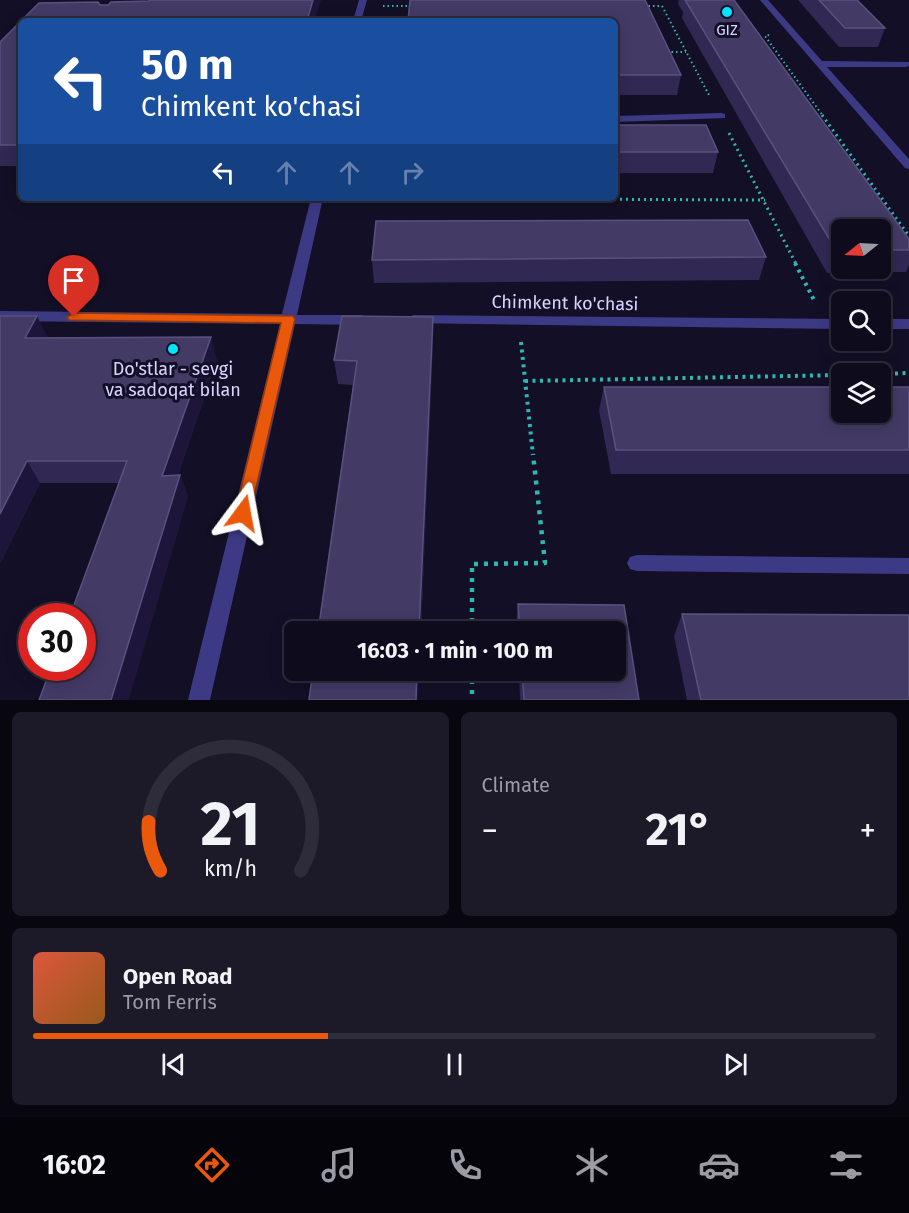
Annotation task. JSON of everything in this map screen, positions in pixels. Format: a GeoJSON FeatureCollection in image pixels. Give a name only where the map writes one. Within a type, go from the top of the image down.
{"type":"FeatureCollection","features":[{"type":"Feature","properties":{"kind":"street"},"geometry":{"type":"LineString","coordinates":[[764,0],[909,166]]}},
{"type":"Feature","properties":{"kind":"street"},"geometry":{"type":"LineString","coordinates":[[358,18],[362,3]]}},
{"type":"Feature","properties":{"kind":"street"},"geometry":{"type":"LineString","coordinates":[[818,64],[906,64]]}},
{"type":"Feature","properties":{"kind":"street"},"geometry":{"type":"LineString","coordinates":[[618,119],[721,116]]}},
{"type":"Feature","properties":{"kind":"street"},"geometry":{"type":"LineString","coordinates":[[199,700],[315,201]]}},
{"type":"Feature","properties":{"kind":"street"},"geometry":{"type":"LineString","coordinates":[[0,316],[380,320]]}},
{"type":"Feature","properties":{"kind":"street","name":"Chimkent ko'chasi"},"geometry":{"type":"LineString","coordinates":[[403,320],[831,324]]}},
{"type":"Feature","properties":{"kind":"street"},"geometry":{"type":"LineString","coordinates":[[891,324],[909,324]]}},
{"type":"Feature","properties":{"kind":"street"},"geometry":{"type":"LineString","coordinates":[[637,563],[909,566]]}},
{"type":"Feature","properties":{"kind":"path"},"geometry":{"type":"LineString","coordinates":[[362,3],[419,6]]}},
{"type":"Feature","properties":{"kind":"path"},"geometry":{"type":"LineString","coordinates":[[639,6],[662,6],[765,200],[826,324]]}},
{"type":"Feature","properties":{"kind":"path"},"geometry":{"type":"LineString","coordinates":[[772,33],[765,36],[909,236]]}},
{"type":"Feature","properties":{"kind":"path"},"geometry":{"type":"LineString","coordinates":[[663,52],[687,52]]}},
{"type":"Feature","properties":{"kind":"path"},"geometry":{"type":"LineString","coordinates":[[618,199],[765,200]]}},
{"type":"Feature","properties":{"kind":"path"},"geometry":{"type":"LineString","coordinates":[[472,621],[472,564],[545,563],[518,322]]}},
{"type":"Feature","properties":{"kind":"path"},"geometry":{"type":"LineString","coordinates":[[891,374],[909,374]]}},
{"type":"Feature","properties":{"kind":"path"},"geometry":{"type":"LineString","coordinates":[[525,381],[831,375]]}},
{"type":"Feature","properties":{"kind":"path"},"geometry":{"type":"LineString","coordinates":[[472,681],[472,700]]}},
{"type":"Feature","properties":{"kind":"building"},"geometry":{"type":"Polygon","coordinates":[[[313,0],[308,18],[24,18],[39,3],[98,2],[100,5],[108,5],[111,2],[313,0]]]}},
{"type":"Feature","properties":{"kind":"building"},"geometry":{"type":"Polygon","coordinates":[[[410,0],[645,0],[681,75],[618,75],[618,18],[408,18],[410,0]]]}},
{"type":"Feature","properties":{"kind":"building"},"geometry":{"type":"Polygon","coordinates":[[[685,0],[734,0],[909,239],[909,250],[891,250],[891,219],[831,219],[831,242],[685,0]]]}},
{"type":"Feature","properties":{"kind":"building"},"geometry":{"type":"Polygon","coordinates":[[[819,0],[857,0],[885,28],[845,28],[819,0]]]}},
{"type":"Feature","properties":{"kind":"building"},"geometry":{"type":"Polygon","coordinates":[[[18,24],[18,145],[0,145],[0,42],[18,24]]]}},
{"type":"Feature","properties":{"kind":"building"},"geometry":{"type":"Polygon","coordinates":[[[618,125],[706,125],[718,152],[618,152],[618,125]]]}},
{"type":"Feature","properties":{"kind":"building"},"geometry":{"type":"Polygon","coordinates":[[[748,220],[766,257],[372,260],[376,221],[748,220]]]}},
{"type":"Feature","properties":{"kind":"building"},"geometry":{"type":"Polygon","coordinates":[[[0,316],[37,316],[25,338],[211,337],[162,476],[180,475],[111,700],[39,700],[46,681],[96,681],[96,603],[75,603],[127,461],[27,461],[0,514],[0,316]]]}},
{"type":"Feature","properties":{"kind":"building"},"geometry":{"type":"Polygon","coordinates":[[[342,316],[433,317],[419,621],[320,621],[357,361],[334,360],[342,316]]]}},
{"type":"Feature","properties":{"kind":"building"},"geometry":{"type":"Polygon","coordinates":[[[604,387],[831,387],[831,423],[891,423],[891,387],[909,387],[909,450],[616,450],[604,387]]]}},
{"type":"Feature","properties":{"kind":"building"},"geometry":{"type":"Polygon","coordinates":[[[518,604],[624,605],[639,700],[524,700],[523,681],[626,681],[626,621],[519,621],[518,604]]]}},
{"type":"Feature","properties":{"kind":"building"},"geometry":{"type":"Polygon","coordinates":[[[682,614],[909,615],[909,700],[701,700],[682,614]]]}},
{"type":"Feature","properties":{"kind":"building"},"geometry":{"type":"Polygon","coordinates":[[[312,681],[417,681],[416,700],[309,700],[312,681]]]}},
{"type":"Feature","properties":{"kind":"place","name":"GIZ"},"geometry":{"type":"Point","coordinates":[727,12]}},
{"type":"Feature","properties":{"kind":"place","name":"Do'stlar - sevgi va sadoqat bilan"},"geometry":{"type":"Point","coordinates":[173,349]}},
{"type":"Feature","properties":{"kind":"route"},"geometry":{"type":"LineString","coordinates":[[74,317],[289,319],[243,513]]}}]}
